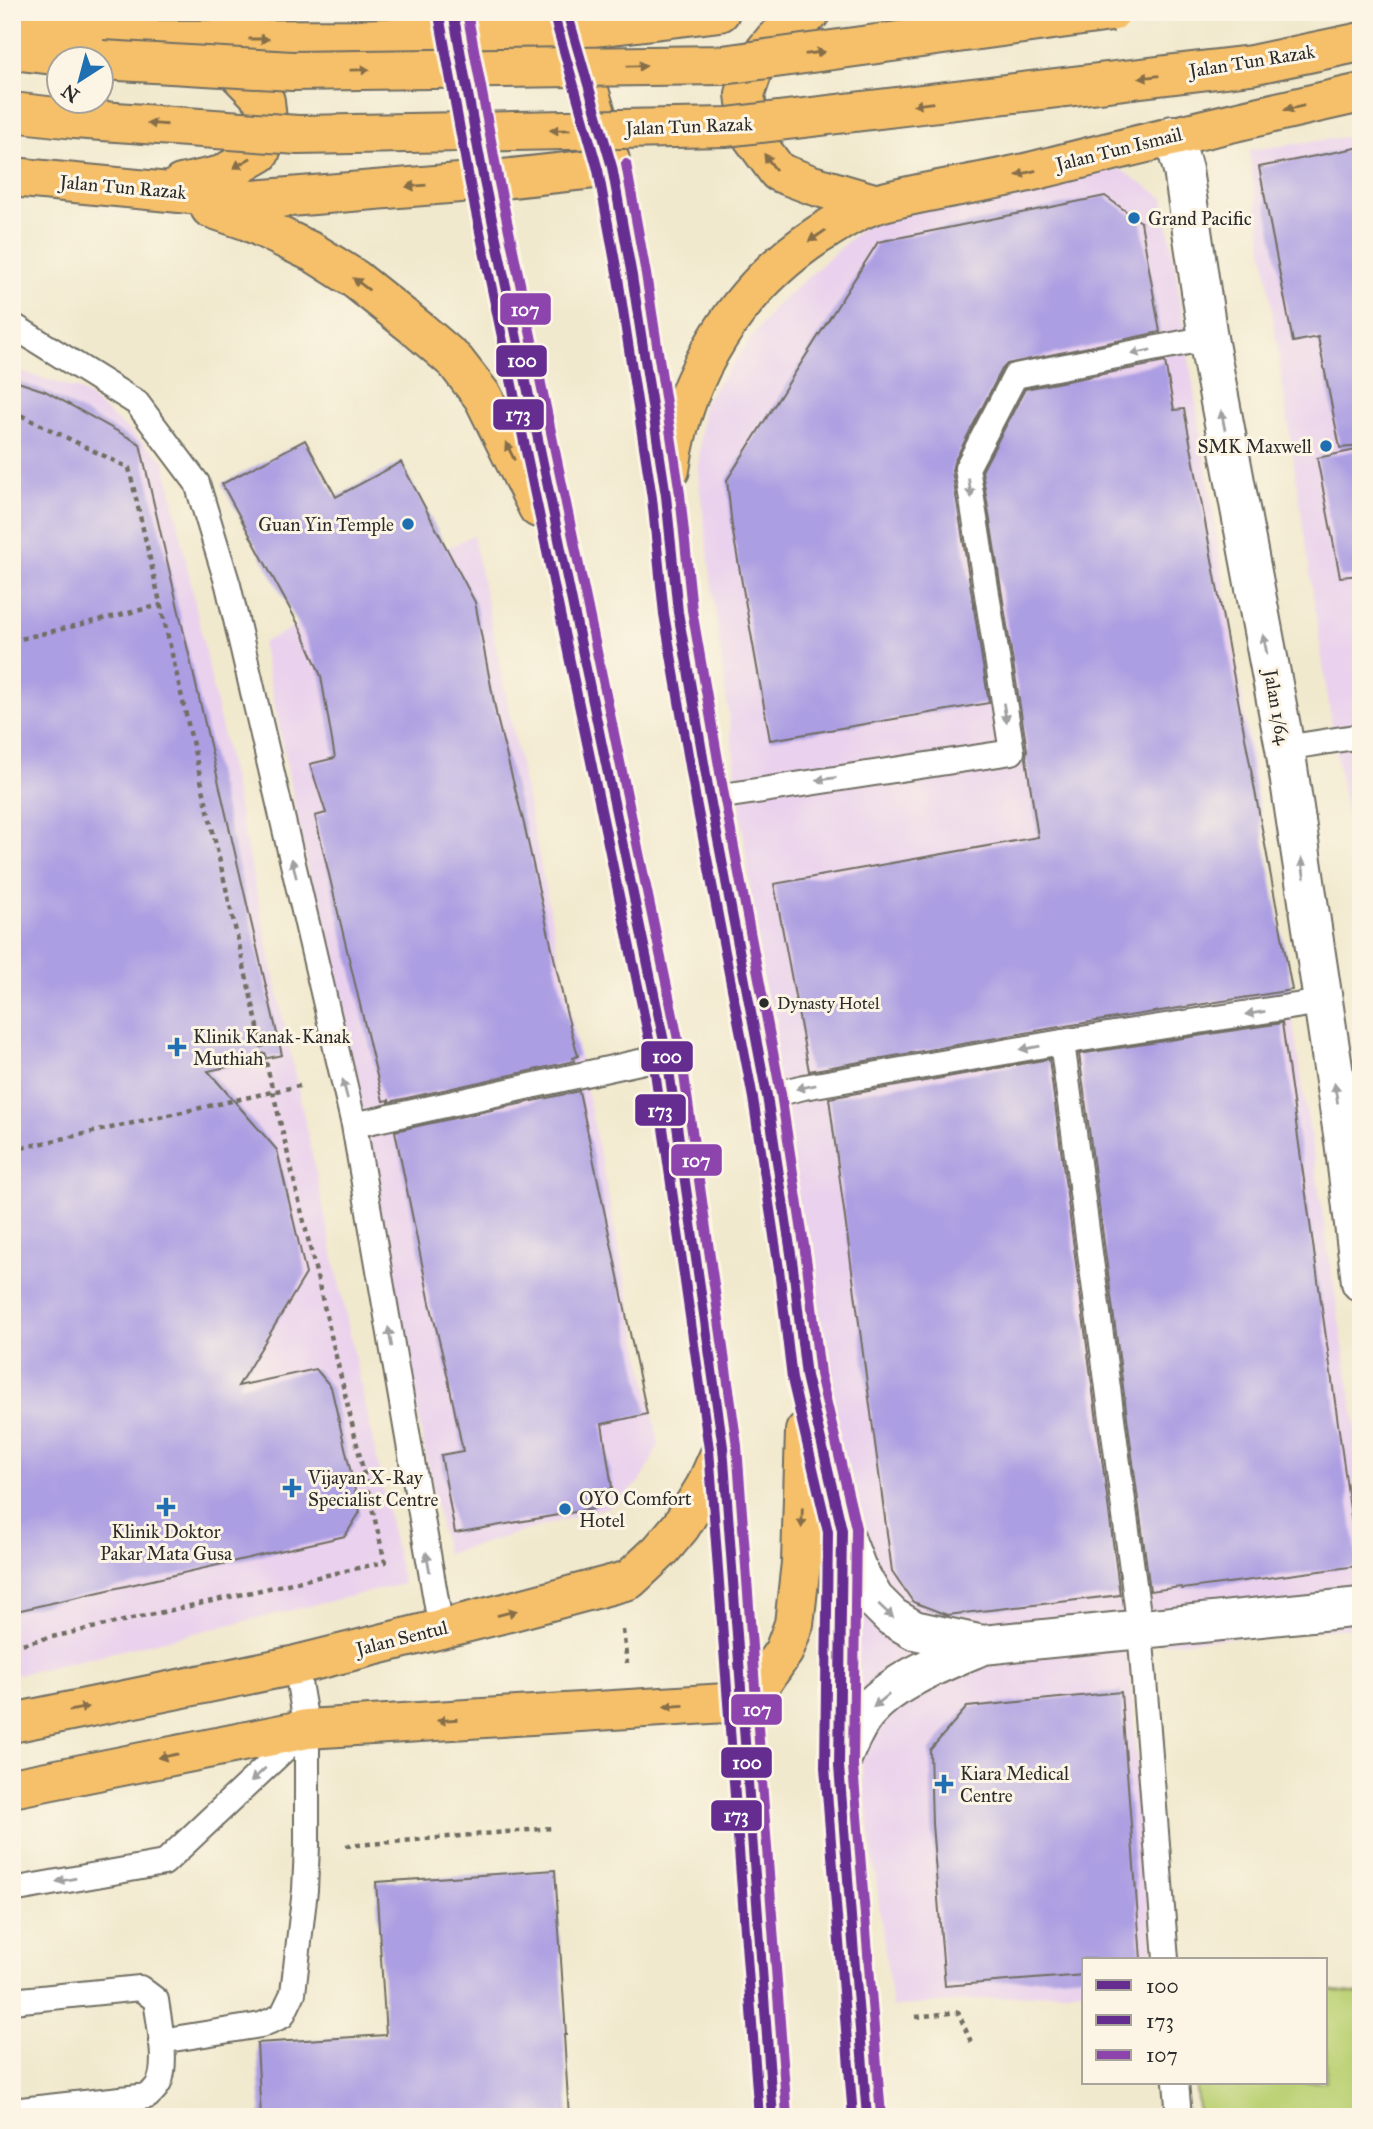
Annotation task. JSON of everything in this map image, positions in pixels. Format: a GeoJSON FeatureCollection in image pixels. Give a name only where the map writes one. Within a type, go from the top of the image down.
{"type":"FeatureCollection","features":[{"type":"Feature","properties":{"kind":"main road"},"geometry":{"type":"LineString","coordinates":[[116,49],[219,12]]}},
{"type":"Feature","properties":{"kind":"main road"},"geometry":{"type":"LineString","coordinates":[[116,52],[571,30],[720,12]]}},
{"type":"Feature","properties":{"kind":"main road"},"geometry":{"type":"LineString","coordinates":[[811,12],[775,40],[756,62],[746,94],[750,134],[778,172],[877,204]]}},
{"type":"Feature","properties":{"kind":"main road"},"geometry":{"type":"LineString","coordinates":[[116,54],[292,71],[723,65],[1111,12]]}},
{"type":"Feature","properties":{"kind":"main road"},"geometry":{"type":"LineString","coordinates":[[34,18],[91,46]]}},
{"type":"Feature","properties":{"kind":"main road"},"geometry":{"type":"LineString","coordinates":[[571,30],[612,167],[632,276],[666,496],[678,612],[710,798],[767,1096],[793,1267],[806,1376],[842,1530],[839,1766],[867,2117]]}},
{"type":"Feature","properties":{"kind":"main road"},"geometry":{"type":"LineString","coordinates":[[458,34],[484,181],[667,1056],[723,1447],[773,2117]]}},
{"type":"Feature","properties":{"kind":"main road","name":"Jalan Tun Razak"},"geometry":{"type":"LineString","coordinates":[[12,112],[298,135],[727,127],[1251,65],[1361,42]]}},
{"type":"Feature","properties":{"kind":"main road"},"geometry":{"type":"LineString","coordinates":[[12,50],[46,51]]}},
{"type":"Feature","properties":{"kind":"main road"},"geometry":{"type":"LineString","coordinates":[[116,53],[180,51],[231,66],[265,101],[268,130],[260,153],[222,174],[155,189]]}},
{"type":"Feature","properties":{"kind":"main road","name":"Jalan Tun Ismail"},"geometry":{"type":"LineString","coordinates":[[877,204],[1013,176],[1173,135],[1361,93]]}},
{"type":"Feature","properties":{"kind":"main road","name":"Jalan Tun Razak"},"geometry":{"type":"LineString","coordinates":[[12,177],[253,200],[484,181],[612,167]]}},
{"type":"Feature","properties":{"kind":"main road"},"geometry":{"type":"LineString","coordinates":[[155,189],[248,221],[314,253],[355,279],[455,361],[483,397],[562,556]]}},
{"type":"Feature","properties":{"kind":"main road"},"geometry":{"type":"LineString","coordinates":[[666,496],[673,447],[686,400],[708,355],[732,316],[762,281],[797,250],[835,224],[877,204]]}},
{"type":"Feature","properties":{"kind":"main road"},"geometry":{"type":"LineString","coordinates":[[12,1788],[307,1728],[742,1702],[757,1690],[784,1651],[794,1624],[801,1563],[806,1376]]}},
{"type":"Feature","properties":{"kind":"main road","name":"Jalan Sentul"},"geometry":{"type":"LineString","coordinates":[[12,1723],[296,1665],[629,1580],[662,1550],[681,1525],[705,1487],[723,1447]]}},
{"type":"Feature","properties":{"kind":"street","name":"Jalan 1/64"},"geometry":{"type":"LineString","coordinates":[[1173,135],[1183,170],[1208,338],[1285,748],[1344,1141],[1361,1282]]}},
{"type":"Feature","properties":{"kind":"street"},"geometry":{"type":"LineString","coordinates":[[842,1530],[857,1569],[874,1599],[892,1617],[914,1630],[983,1645]]}},
{"type":"Feature","properties":{"kind":"street"},"geometry":{"type":"LineString","coordinates":[[839,1766],[865,1714],[878,1702],[926,1668],[983,1645],[1361,1607]]}},
{"type":"Feature","properties":{"kind":"lane"},"geometry":{"type":"LineString","coordinates":[[12,325],[137,403],[197,483],[229,585],[354,1125],[441,1629]]}},
{"type":"Feature","properties":{"kind":"lane"},"geometry":{"type":"LineString","coordinates":[[710,798],[1012,752],[967,468],[1015,376],[1208,338]]}},
{"type":"Feature","properties":{"kind":"lane"},"geometry":{"type":"LineString","coordinates":[[1285,748],[1361,736]]}},
{"type":"Feature","properties":{"kind":"lane"},"geometry":{"type":"LineString","coordinates":[[767,1096],[804,1087],[1062,1042],[1322,1002]]}},
{"type":"Feature","properties":{"kind":"lane"},"geometry":{"type":"LineString","coordinates":[[1062,1042],[1140,1629],[1166,1958]]}},
{"type":"Feature","properties":{"kind":"lane"},"geometry":{"type":"LineString","coordinates":[[354,1125],[667,1056]]}},
{"type":"Feature","properties":{"kind":"lane"},"geometry":{"type":"LineString","coordinates":[[161,2041],[261,2025],[282,2015],[293,1993],[307,1846],[307,1728],[296,1665]]}},
{"type":"Feature","properties":{"kind":"lane"},"geometry":{"type":"LineString","coordinates":[[12,1890],[164,1863],[307,1728]]}},
{"type":"Feature","properties":{"kind":"lane"},"geometry":{"type":"LineString","coordinates":[[12,2001],[140,1988],[156,2000],[162,2074],[158,2087],[148,2096],[12,2111]]}},
{"type":"Feature","properties":{"kind":"lane"},"geometry":{"type":"LineString","coordinates":[[1176,2084],[1178,2117]]}},
{"type":"Feature","properties":{"kind":"path"},"geometry":{"type":"LineString","coordinates":[[12,411],[129,468],[385,1562],[12,1646]]}},
{"type":"Feature","properties":{"kind":"path"},"geometry":{"type":"LineString","coordinates":[[12,641],[161,605]]}},
{"type":"Feature","properties":{"kind":"path"},"geometry":{"type":"LineString","coordinates":[[12,1150],[308,1084]]}},
{"type":"Feature","properties":{"kind":"path"},"geometry":{"type":"LineString","coordinates":[[622,1622],[627,1663]]}},
{"type":"Feature","properties":{"kind":"path"},"geometry":{"type":"LineString","coordinates":[[307,1846],[339,1847],[552,1828]]}},
{"type":"Feature","properties":{"kind":"path"},"geometry":{"type":"LineString","coordinates":[[916,2017],[958,2012],[971,2042]]}},
{"type":"Feature","properties":{"kind":"shaded area","name":"SMK Maxwell"},"geometry":{"type":"Polygon","coordinates":[[[1361,135],[1361,900],[1334,742],[1249,150],[1361,135]]]}},
{"type":"Feature","properties":{"kind":"shaded area"},"geometry":{"type":"Polygon","coordinates":[[[1120,169],[1164,198],[1361,1460],[1361,1627],[1128,1646],[1153,1958],[1082,1958],[1082,1990],[892,2007],[698,474],[703,404],[774,308],[882,210],[1120,169]]]}},
{"type":"Feature","properties":{"kind":"shaded area"},"geometry":{"type":"Polygon","coordinates":[[[12,369],[80,390],[165,461],[403,1584],[12,1676],[12,369]]]}},
{"type":"Feature","properties":{"kind":"shaded area"},"geometry":{"type":"Polygon","coordinates":[[[473,535],[659,1444],[644,1476],[618,1504],[446,1554],[262,643],[473,535]]]}},
{"type":"Feature","properties":{"kind":"green space"},"geometry":{"type":"Polygon","coordinates":[[[1328,1990],[1361,1994],[1361,2117],[1199,2117],[1195,2084],[1328,2084],[1328,1990]]]}},
{"type":"Feature","properties":{"kind":"building"},"geometry":{"type":"Polygon","coordinates":[[[1361,147],[1361,446],[1340,448],[1318,337],[1293,342],[1259,167],[1361,147]]]}},
{"type":"Feature","properties":{"kind":"building"},"geometry":{"type":"Polygon","coordinates":[[[1105,196],[1141,222],[1160,332],[1007,364],[1002,369],[952,470],[989,703],[770,740],[732,527],[727,480],[878,242],[1105,196]]]}},
{"type":"Feature","properties":{"kind":"building"},"geometry":{"type":"Polygon","coordinates":[[[1165,362],[1174,410],[1184,409],[1292,990],[809,1071],[774,884],[1038,837],[1027,750],[982,471],[1025,389],[1165,362]]]}},
{"type":"Feature","properties":{"kind":"building"},"geometry":{"type":"Polygon","coordinates":[[[12,380],[45,391],[140,444],[282,1055],[208,1071],[277,1150],[306,1274],[238,1386],[316,1369],[331,1387],[360,1512],[345,1536],[12,1612],[12,380]]]}},
{"type":"Feature","properties":{"kind":"building"},"geometry":{"type":"Polygon","coordinates":[[[305,440],[336,497],[401,462],[475,602],[497,718],[578,1056],[573,1058],[574,1061],[389,1102],[383,1101],[315,816],[326,813],[310,764],[335,758],[321,676],[302,631],[222,484],[305,440]]]}},
{"type":"Feature","properties":{"kind":"building"},"geometry":{"type":"Polygon","coordinates":[[[1361,449],[1361,575],[1340,577],[1317,458],[1361,449]]]}},
{"type":"Feature","properties":{"kind":"building"},"geometry":{"type":"Polygon","coordinates":[[[1282,1023],[1358,1566],[1150,1591],[1079,1054],[1282,1023]]]}},
{"type":"Feature","properties":{"kind":"building"},"geometry":{"type":"Polygon","coordinates":[[[1049,1059],[1120,1595],[947,1615],[913,1602],[892,1571],[829,1098],[1049,1059]]]}},
{"type":"Feature","properties":{"kind":"building"},"geometry":{"type":"Polygon","coordinates":[[[579,1091],[647,1414],[602,1424],[612,1487],[592,1509],[455,1533],[441,1455],[463,1451],[395,1131],[579,1091]]]}},
{"type":"Feature","properties":{"kind":"building"},"geometry":{"type":"Polygon","coordinates":[[[1121,1692],[1141,1958],[1082,1958],[1082,1975],[945,1986],[932,1824],[930,1750],[967,1707],[1121,1692]]]}},
{"type":"Feature","properties":{"kind":"building"},"geometry":{"type":"Polygon","coordinates":[[[555,1870],[569,2117],[261,2117],[257,2043],[386,2035],[376,1882],[555,1870]]]}},
{"type":"Feature","properties":{"kind":"transit line","name":"100"},"geometry":{"type":"LineString","coordinates":[[453,12],[484,181],[667,1056],[723,1447],[773,2117]]}},
{"type":"Feature","properties":{"kind":"transit line","name":"107"},"geometry":{"type":"LineString","coordinates":[[467,12],[498,178],[681,1054],[737,1446],[787,2116]]}},
{"type":"Feature","properties":{"kind":"transit line","name":"100"},"geometry":{"type":"LineString","coordinates":[[567,12],[612,167],[632,276],[666,496],[678,612],[710,798],[767,1096],[793,1267],[806,1376],[842,1530],[839,1766],[867,2117]]}},
{"type":"Feature","properties":{"kind":"transit line","name":"173"},"geometry":{"type":"LineString","coordinates":[[439,15],[470,184],[653,1058],[709,1449],[759,2117]]}},
{"type":"Feature","properties":{"kind":"transit line","name":"173"},"geometry":{"type":"LineString","coordinates":[[554,16],[598,170],[618,278],[652,498],[664,614],[696,801],[753,1098],[779,1269],[792,1379],[828,1532],[825,1767],[853,2117]]}},
{"type":"Feature","properties":{"kind":"transit line","name":"107"},"geometry":{"type":"LineString","coordinates":[[626,164],[680,494],[692,610],[781,1094],[807,1265],[820,1374],[856,1528],[853,1766],[881,2116]]}},
{"type":"Feature","properties":{"kind":"place","name":"Grand Pacific"},"geometry":{"type":"Point","coordinates":[1134,218]}},
{"type":"Feature","properties":{"kind":"place","name":"SMK Maxwell"},"geometry":{"type":"Point","coordinates":[1326,446]}},
{"type":"Feature","properties":{"kind":"place","name":"Guan Yin Temple"},"geometry":{"type":"Point","coordinates":[408,524]}},
{"type":"Feature","properties":{"kind":"place","name":"Dynasty Hotel"},"geometry":{"type":"Point","coordinates":[764,1003]}},
{"type":"Feature","properties":{"kind":"place","name":"Klinik Kanak-Kanak Muthiah"},"geometry":{"type":"Point","coordinates":[177,1047]}},
{"type":"Feature","properties":{"kind":"place","name":"Vijayan X-Ray Specialist Centre"},"geometry":{"type":"Point","coordinates":[292,1488]}},
{"type":"Feature","properties":{"kind":"place","name":"Klinik Doktor Pakar Mata Gusa"},"geometry":{"type":"Point","coordinates":[166,1507]}},
{"type":"Feature","properties":{"kind":"place","name":"OYO Comfort Hotel"},"geometry":{"type":"Point","coordinates":[565,1509]}},
{"type":"Feature","properties":{"kind":"place","name":"Kiara Medical Centre"},"geometry":{"type":"Point","coordinates":[944,1784]}}]}
